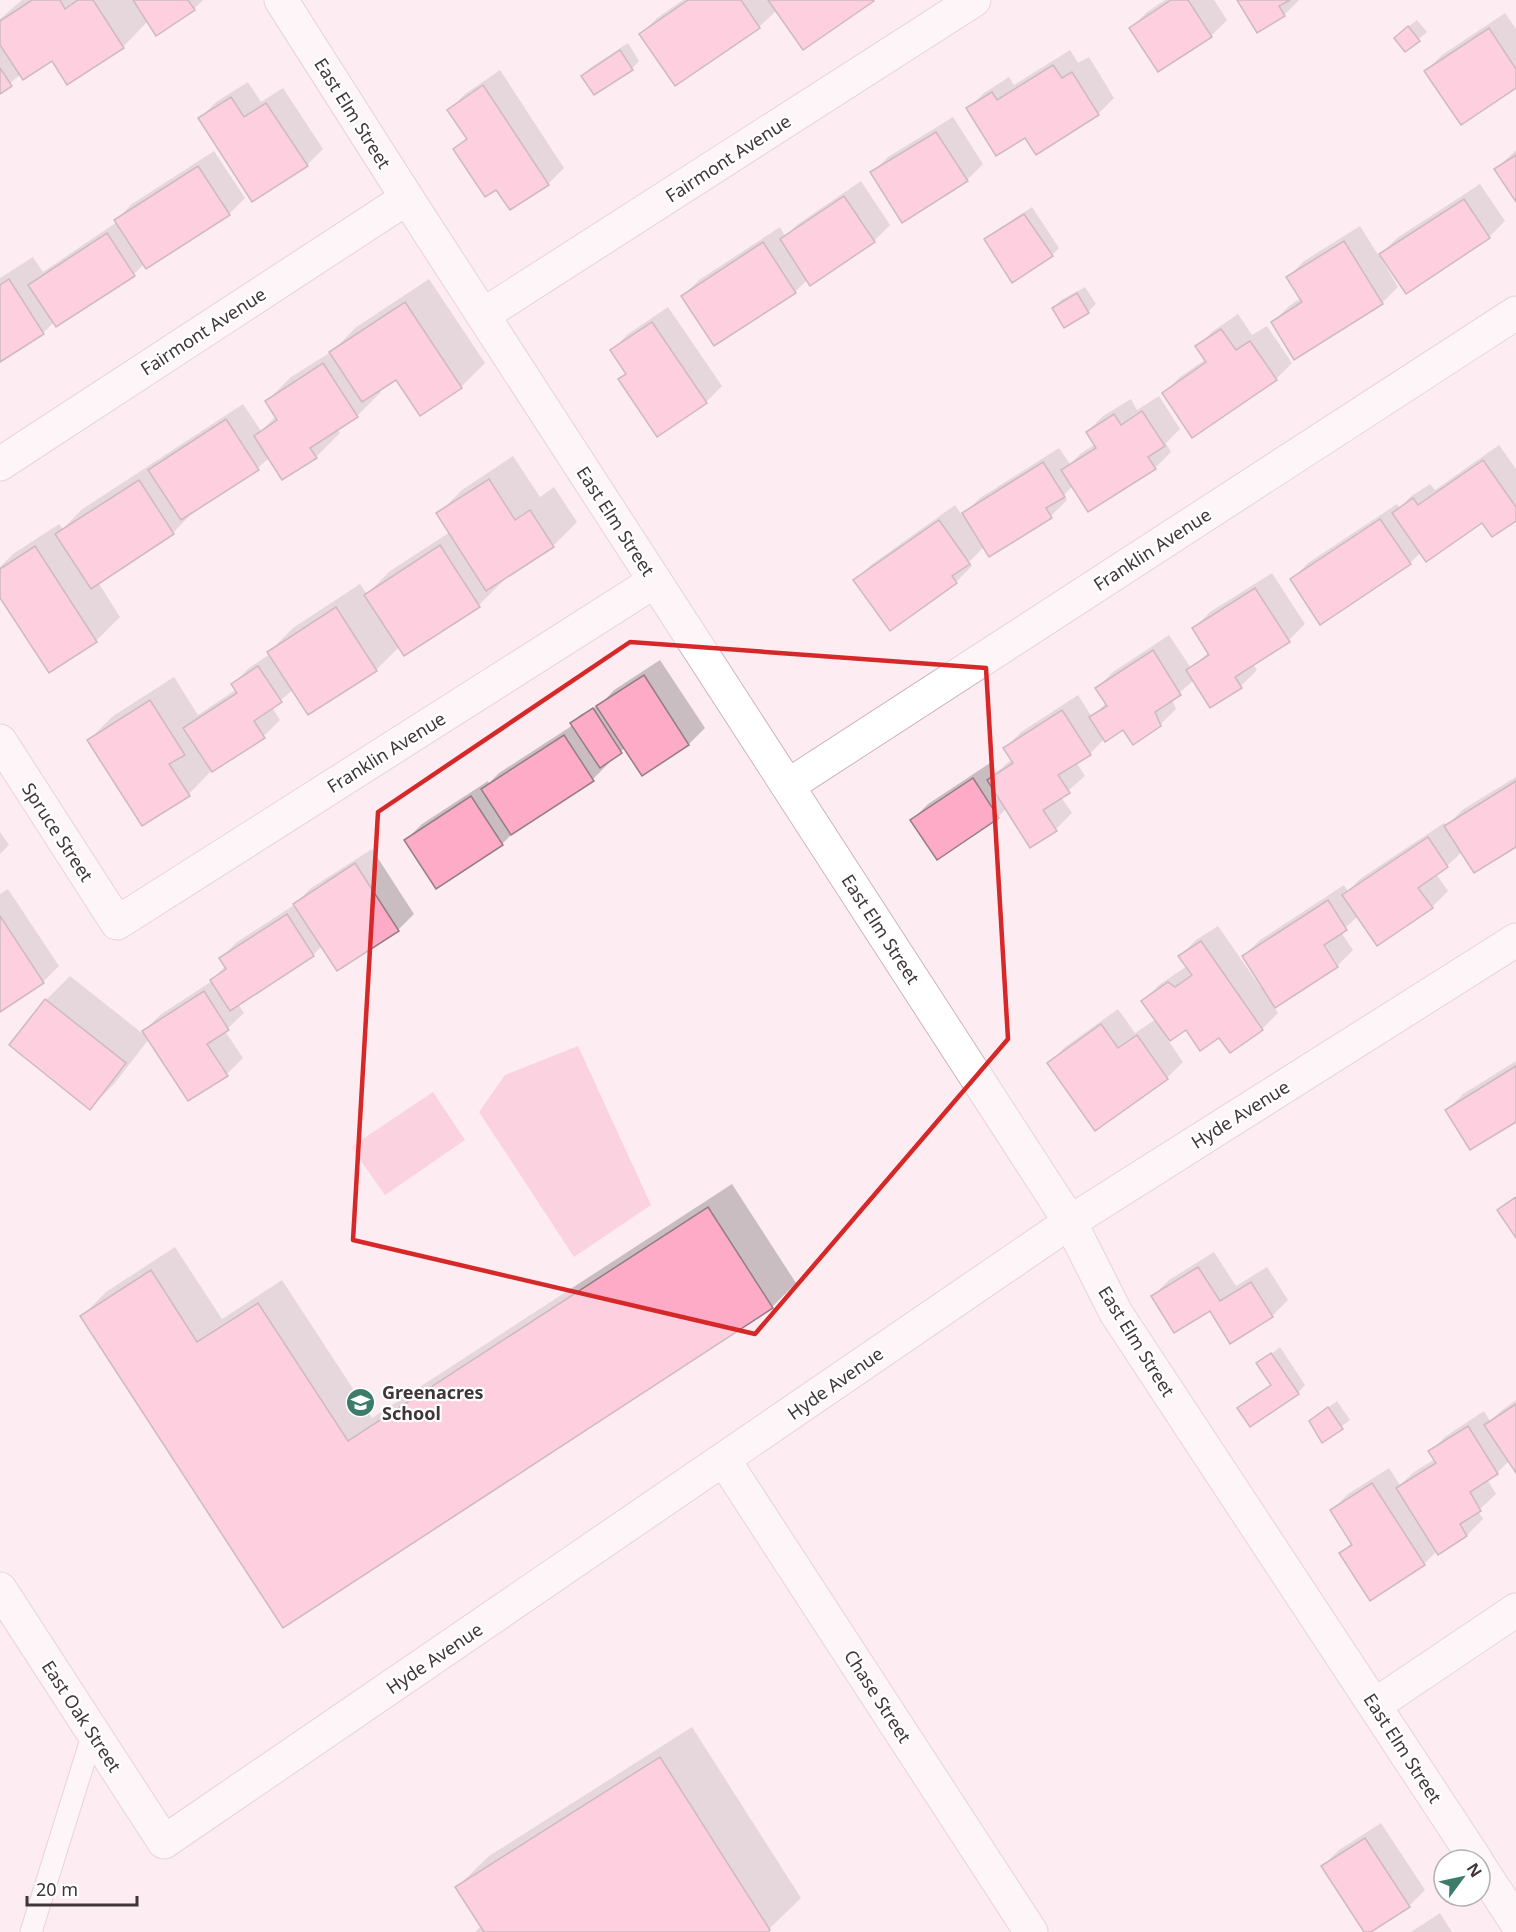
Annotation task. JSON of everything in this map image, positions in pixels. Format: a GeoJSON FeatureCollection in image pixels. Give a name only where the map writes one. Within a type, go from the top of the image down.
{"type":"FeatureCollection","features":[{"type":"Feature","properties":{"kind":"street","name":"East Elm Street"},"geometry":{"type":"LineString","coordinates":[[281,0],[406,198],[789,785],[1070,1222],[1116,1313],[1468,1848]]}},
{"type":"Feature","properties":{"kind":"street","name":"Fairmont Avenue"},"geometry":{"type":"LineString","coordinates":[[483,315],[974,0]]}},
{"type":"Feature","properties":{"kind":"street","name":"Fairmont Avenue"},"geometry":{"type":"LineString","coordinates":[[0,464],[406,198]]}},
{"type":"Feature","properties":{"kind":"street","name":"Franklin Avenue"},"geometry":{"type":"LineString","coordinates":[[789,785],[1516,314]]}},
{"type":"Feature","properties":{"kind":"street","name":"Franklin Avenue"},"geometry":{"type":"LineString","coordinates":[[117,923],[655,581]]}},
{"type":"Feature","properties":{"kind":"street","name":"Spruce Street"},"geometry":{"type":"LineString","coordinates":[[0,741],[117,923]]}},
{"type":"Feature","properties":{"kind":"street","name":"Hyde Avenue"},"geometry":{"type":"LineString","coordinates":[[164,1842],[1070,1222],[1516,940]]}},
{"type":"Feature","properties":{"kind":"street","name":"Chase Street"},"geometry":{"type":"LineString","coordinates":[[724,1460],[1031,1932]]}},
{"type":"Feature","properties":{"kind":"street","name":"East Oak Street"},"geometry":{"type":"LineString","coordinates":[[0,1589],[164,1842]]}},
{"type":"Feature","properties":{"kind":"street"},"geometry":{"type":"LineString","coordinates":[[1375,1705],[1516,1610]]}},
{"type":"Feature","properties":{"kind":"street"},"geometry":{"type":"LineString","coordinates":[[1492,1885],[1516,1922]]}},
{"type":"Feature","properties":{"kind":"lane"},"geometry":{"type":"LineString","coordinates":[[31,1932],[93,1733]]}},
{"type":"Feature","properties":{"kind":"highlighted area"},"geometry":{"type":"Polygon","coordinates":[[[630,642],[986,668],[1008,1039],[755,1334],[353,1240],[378,812],[630,642]]]}},
{"type":"Feature","properties":{"kind":"shaded area"},"geometry":{"type":"Polygon","coordinates":[[[578,1046],[651,1205],[574,1257],[479,1112],[505,1075],[578,1046]]]}},
{"type":"Feature","properties":{"kind":"shaded area"},"geometry":{"type":"Polygon","coordinates":[[[433,1092],[465,1140],[385,1195],[351,1147],[433,1092]]]}},
{"type":"Feature","properties":{"kind":"building"},"geometry":{"type":"Polygon","coordinates":[[[32,0],[60,0],[65,9],[78,0],[93,0],[124,48],[67,85],[52,61],[23,80],[0,45],[0,21],[32,0]]]}},
{"type":"Feature","properties":{"kind":"building"},"geometry":{"type":"Polygon","coordinates":[[[133,0],[188,0],[195,10],[156,36],[133,0]]]}},
{"type":"Feature","properties":{"kind":"building"},"geometry":{"type":"Polygon","coordinates":[[[688,0],[741,0],[760,28],[675,86],[639,34],[688,0]]]}},
{"type":"Feature","properties":{"kind":"building"},"geometry":{"type":"Polygon","coordinates":[[[768,0],[873,0],[874,1],[803,50],[768,0]]]}},
{"type":"Feature","properties":{"kind":"building"},"geometry":{"type":"Polygon","coordinates":[[[1171,0],[1188,0],[1212,37],[1158,72],[1129,28],[1171,0]]]}},
{"type":"Feature","properties":{"kind":"building"},"geometry":{"type":"Polygon","coordinates":[[[1237,0],[1290,0],[1279,6],[1285,16],[1257,33],[1237,0]]]}},
{"type":"Feature","properties":{"kind":"building"},"geometry":{"type":"Polygon","coordinates":[[[1408,26],[1420,41],[1405,52],[1394,38],[1408,26]]]}},
{"type":"Feature","properties":{"kind":"building"},"geometry":{"type":"Polygon","coordinates":[[[1489,28],[1516,69],[1516,88],[1461,125],[1424,71],[1489,28]]]}},
{"type":"Feature","properties":{"kind":"building"},"geometry":{"type":"Polygon","coordinates":[[[620,50],[633,70],[594,95],[581,76],[620,50]]]}},
{"type":"Feature","properties":{"kind":"building"},"geometry":{"type":"Polygon","coordinates":[[[1053,65],[1062,78],[1072,72],[1099,115],[1036,155],[1025,138],[996,156],[966,108],[992,92],[997,100],[1053,65]]]}},
{"type":"Feature","properties":{"kind":"building"},"geometry":{"type":"Polygon","coordinates":[[[0,68],[12,86],[0,94],[0,68]]]}},
{"type":"Feature","properties":{"kind":"building"},"geometry":{"type":"Polygon","coordinates":[[[483,85],[549,185],[510,210],[496,190],[485,197],[453,149],[467,139],[447,110],[483,85]]]}},
{"type":"Feature","properties":{"kind":"building"},"geometry":{"type":"Polygon","coordinates":[[[231,97],[244,117],[266,103],[308,166],[252,202],[198,118],[231,97]]]}},
{"type":"Feature","properties":{"kind":"building"},"geometry":{"type":"Polygon","coordinates":[[[936,132],[968,181],[902,223],[870,172],[936,132]]]}},
{"type":"Feature","properties":{"kind":"building"},"geometry":{"type":"Polygon","coordinates":[[[1516,155],[1516,202],[1494,169],[1516,155]]]}},
{"type":"Feature","properties":{"kind":"building"},"geometry":{"type":"Polygon","coordinates":[[[198,166],[230,215],[146,269],[114,220],[198,166]]]}},
{"type":"Feature","properties":{"kind":"building"},"geometry":{"type":"Polygon","coordinates":[[[844,196],[875,242],[810,286],[780,239],[844,196]]]}},
{"type":"Feature","properties":{"kind":"building"},"geometry":{"type":"Polygon","coordinates":[[[1464,199],[1490,238],[1406,294],[1379,254],[1464,199]]]}},
{"type":"Feature","properties":{"kind":"building"},"geometry":{"type":"Polygon","coordinates":[[[1024,214],[1053,256],[1012,283],[984,239],[1024,214]]]}},
{"type":"Feature","properties":{"kind":"building"},"geometry":{"type":"Polygon","coordinates":[[[107,233],[135,276],[56,327],[28,285],[107,233]]]}},
{"type":"Feature","properties":{"kind":"building"},"geometry":{"type":"Polygon","coordinates":[[[1344,241],[1383,304],[1294,360],[1271,322],[1302,302],[1286,277],[1344,241]]]}},
{"type":"Feature","properties":{"kind":"building"},"geometry":{"type":"Polygon","coordinates":[[[763,242],[796,293],[714,346],[681,296],[763,242]]]}},
{"type":"Feature","properties":{"kind":"building"},"geometry":{"type":"Polygon","coordinates":[[[9,279],[44,334],[0,362],[0,285],[9,279]]]}},
{"type":"Feature","properties":{"kind":"building"},"geometry":{"type":"Polygon","coordinates":[[[1077,293],[1089,313],[1064,328],[1052,308],[1077,293]]]}},
{"type":"Feature","properties":{"kind":"building"},"geometry":{"type":"Polygon","coordinates":[[[405,302],[462,388],[420,416],[396,380],[362,402],[329,352],[405,302]]]}},
{"type":"Feature","properties":{"kind":"building"},"geometry":{"type":"Polygon","coordinates":[[[652,322],[707,403],[657,437],[618,379],[626,374],[610,350],[652,322]]]}},
{"type":"Feature","properties":{"kind":"building"},"geometry":{"type":"Polygon","coordinates":[[[1221,329],[1236,350],[1250,341],[1277,380],[1192,438],[1162,393],[1206,362],[1195,346],[1221,329]]]}},
{"type":"Feature","properties":{"kind":"building"},"geometry":{"type":"Polygon","coordinates":[[[323,363],[358,417],[310,448],[317,458],[282,480],[254,436],[277,420],[265,401],[323,363]]]}},
{"type":"Feature","properties":{"kind":"building"},"geometry":{"type":"Polygon","coordinates":[[[1142,411],[1165,446],[1148,457],[1156,469],[1088,512],[1061,470],[1096,448],[1086,432],[1114,414],[1121,425],[1142,411]]]}},
{"type":"Feature","properties":{"kind":"building"},"geometry":{"type":"Polygon","coordinates":[[[226,419],[259,470],[181,520],[148,470],[226,419]]]}},
{"type":"Feature","properties":{"kind":"building"},"geometry":{"type":"Polygon","coordinates":[[[1483,460],[1516,507],[1516,521],[1492,537],[1482,523],[1426,562],[1392,513],[1413,498],[1418,505],[1483,460]]]}},
{"type":"Feature","properties":{"kind":"building"},"geometry":{"type":"Polygon","coordinates":[[[1043,462],[1065,497],[1046,508],[1052,518],[989,557],[962,513],[1043,462]]]}},
{"type":"Feature","properties":{"kind":"building"},"geometry":{"type":"Polygon","coordinates":[[[489,479],[515,520],[530,510],[554,547],[486,591],[436,513],[489,479]]]}},
{"type":"Feature","properties":{"kind":"building"},"geometry":{"type":"Polygon","coordinates":[[[139,480],[174,534],[91,589],[55,534],[139,480]]]}},
{"type":"Feature","properties":{"kind":"building"},"geometry":{"type":"Polygon","coordinates":[[[1380,519],[1411,564],[1320,625],[1290,579],[1380,519]]]}},
{"type":"Feature","properties":{"kind":"building"},"geometry":{"type":"Polygon","coordinates":[[[939,520],[970,564],[952,576],[957,583],[890,631],[853,580],[939,520]]]}},
{"type":"Feature","properties":{"kind":"building"},"geometry":{"type":"Polygon","coordinates":[[[440,545],[480,607],[404,656],[364,595],[440,545]]]}},
{"type":"Feature","properties":{"kind":"building"},"geometry":{"type":"Polygon","coordinates":[[[35,546],[97,642],[49,673],[0,598],[0,569],[35,546]]]}},
{"type":"Feature","properties":{"kind":"building"},"geometry":{"type":"Polygon","coordinates":[[[1255,588],[1290,642],[1235,677],[1242,688],[1210,708],[1186,670],[1209,655],[1192,628],[1255,588]]]}},
{"type":"Feature","properties":{"kind":"building"},"geometry":{"type":"Polygon","coordinates":[[[336,607],[377,671],[308,715],[267,652],[336,607]]]}},
{"type":"Feature","properties":{"kind":"building"},"geometry":{"type":"Polygon","coordinates":[[[1153,650],[1181,695],[1155,712],[1161,726],[1133,745],[1123,730],[1105,742],[1089,717],[1107,706],[1095,688],[1153,650]]]}},
{"type":"Feature","properties":{"kind":"building"},"geometry":{"type":"Polygon","coordinates":[[[258,666],[282,702],[254,721],[265,738],[212,772],[183,728],[237,693],[231,684],[258,666]]]}},
{"type":"Feature","properties":{"kind":"building"},"geometry":{"type":"Polygon","coordinates":[[[644,675],[689,745],[642,776],[596,706],[644,675]]]}},
{"type":"Feature","properties":{"kind":"building"},"geometry":{"type":"Polygon","coordinates":[[[150,700],[185,755],[169,764],[190,796],[142,826],[87,740],[150,700]]]}},
{"type":"Feature","properties":{"kind":"building"},"geometry":{"type":"Polygon","coordinates":[[[593,708],[622,753],[600,768],[570,723],[593,708]]]}},
{"type":"Feature","properties":{"kind":"building"},"geometry":{"type":"Polygon","coordinates":[[[1062,710],[1091,755],[1058,775],[1070,793],[1043,810],[1057,831],[1030,848],[987,780],[1013,763],[1003,748],[1062,710]]]}},
{"type":"Feature","properties":{"kind":"building"},"geometry":{"type":"Polygon","coordinates":[[[564,735],[594,781],[511,835],[481,789],[564,735]]]}},
{"type":"Feature","properties":{"kind":"building"},"geometry":{"type":"Polygon","coordinates":[[[973,778],[999,818],[937,860],[910,820],[973,778]]]}},
{"type":"Feature","properties":{"kind":"building"},"geometry":{"type":"Polygon","coordinates":[[[1516,781],[1516,847],[1474,873],[1444,826],[1516,781]]]}},
{"type":"Feature","properties":{"kind":"building"},"geometry":{"type":"Polygon","coordinates":[[[471,796],[503,845],[436,889],[404,840],[471,796]]]}},
{"type":"Feature","properties":{"kind":"building"},"geometry":{"type":"Polygon","coordinates":[[[1428,837],[1448,867],[1418,888],[1433,908],[1377,946],[1342,895],[1428,837]]]}},
{"type":"Feature","properties":{"kind":"building"},"geometry":{"type":"Polygon","coordinates":[[[355,863],[399,931],[337,971],[293,904],[355,863]]]}},
{"type":"Feature","properties":{"kind":"building"},"geometry":{"type":"Polygon","coordinates":[[[1328,900],[1347,930],[1324,945],[1338,967],[1275,1008],[1242,956],[1328,900]]]}},
{"type":"Feature","properties":{"kind":"building"},"geometry":{"type":"Polygon","coordinates":[[[287,914],[314,956],[230,1011],[210,980],[226,969],[219,958],[287,914]]]}},
{"type":"Feature","properties":{"kind":"building"},"geometry":{"type":"Polygon","coordinates":[[[0,916],[44,983],[0,1012],[0,916]]]}},
{"type":"Feature","properties":{"kind":"building"},"geometry":{"type":"Polygon","coordinates":[[[1201,941],[1263,1030],[1230,1053],[1219,1038],[1200,1051],[1186,1030],[1170,1041],[1141,1001],[1168,982],[1175,987],[1192,975],[1178,956],[1201,941]]]}},
{"type":"Feature","properties":{"kind":"building"},"geometry":{"type":"Polygon","coordinates":[[[204,991],[229,1030],[207,1044],[228,1076],[188,1101],[142,1031],[204,991]]]}},
{"type":"Feature","properties":{"kind":"building"},"geometry":{"type":"Polygon","coordinates":[[[45,999],[126,1063],[90,1110],[9,1045],[45,999]]]}},
{"type":"Feature","properties":{"kind":"building"},"geometry":{"type":"Polygon","coordinates":[[[1101,1024],[1118,1048],[1137,1035],[1168,1079],[1095,1131],[1047,1063],[1101,1024]]]}},
{"type":"Feature","properties":{"kind":"building"},"geometry":{"type":"Polygon","coordinates":[[[1516,1066],[1516,1122],[1470,1150],[1445,1110],[1516,1066]]]}},
{"type":"Feature","properties":{"kind":"building"},"geometry":{"type":"Polygon","coordinates":[[[1516,1197],[1516,1238],[1497,1210],[1516,1197]]]}},
{"type":"Feature","properties":{"kind":"building","name":"Greenacres School"},"geometry":{"type":"Polygon","coordinates":[[[708,1207],[773,1308],[283,1628],[80,1316],[151,1270],[197,1342],[258,1303],[348,1441],[708,1207]]]}},
{"type":"Feature","properties":{"kind":"building"},"geometry":{"type":"Polygon","coordinates":[[[1198,1267],[1220,1301],[1251,1282],[1273,1317],[1230,1344],[1210,1311],[1174,1333],[1151,1296],[1198,1267]]]}},
{"type":"Feature","properties":{"kind":"building"},"geometry":{"type":"Polygon","coordinates":[[[1271,1353],[1299,1394],[1250,1427],[1237,1408],[1271,1385],[1256,1363],[1271,1353]]]}},
{"type":"Feature","properties":{"kind":"building"},"geometry":{"type":"Polygon","coordinates":[[[1516,1404],[1516,1473],[1484,1425],[1516,1404]]]}},
{"type":"Feature","properties":{"kind":"building"},"geometry":{"type":"Polygon","coordinates":[[[1328,1407],[1343,1429],[1322,1443],[1309,1421],[1328,1407]]]}},
{"type":"Feature","properties":{"kind":"building"},"geometry":{"type":"Polygon","coordinates":[[[1468,1426],[1498,1474],[1470,1492],[1481,1511],[1460,1524],[1467,1536],[1438,1555],[1396,1488],[1436,1463],[1428,1451],[1468,1426]]]}},
{"type":"Feature","properties":{"kind":"building"},"geometry":{"type":"Polygon","coordinates":[[[1372,1483],[1425,1565],[1370,1601],[1339,1553],[1352,1545],[1330,1510],[1372,1483]]]}},
{"type":"Feature","properties":{"kind":"building"},"geometry":{"type":"Polygon","coordinates":[[[660,1757],[770,1930],[768,1932],[484,1932],[455,1887],[660,1757]]]}},
{"type":"Feature","properties":{"kind":"building"},"geometry":{"type":"Polygon","coordinates":[[[1365,1838],[1410,1907],[1371,1932],[1364,1932],[1321,1866],[1365,1838]]]}},
{"type":"Feature","properties":{"kind":"place","name":"Greenacres School"},"geometry":{"type":"Point","coordinates":[361,1402]}}]}
